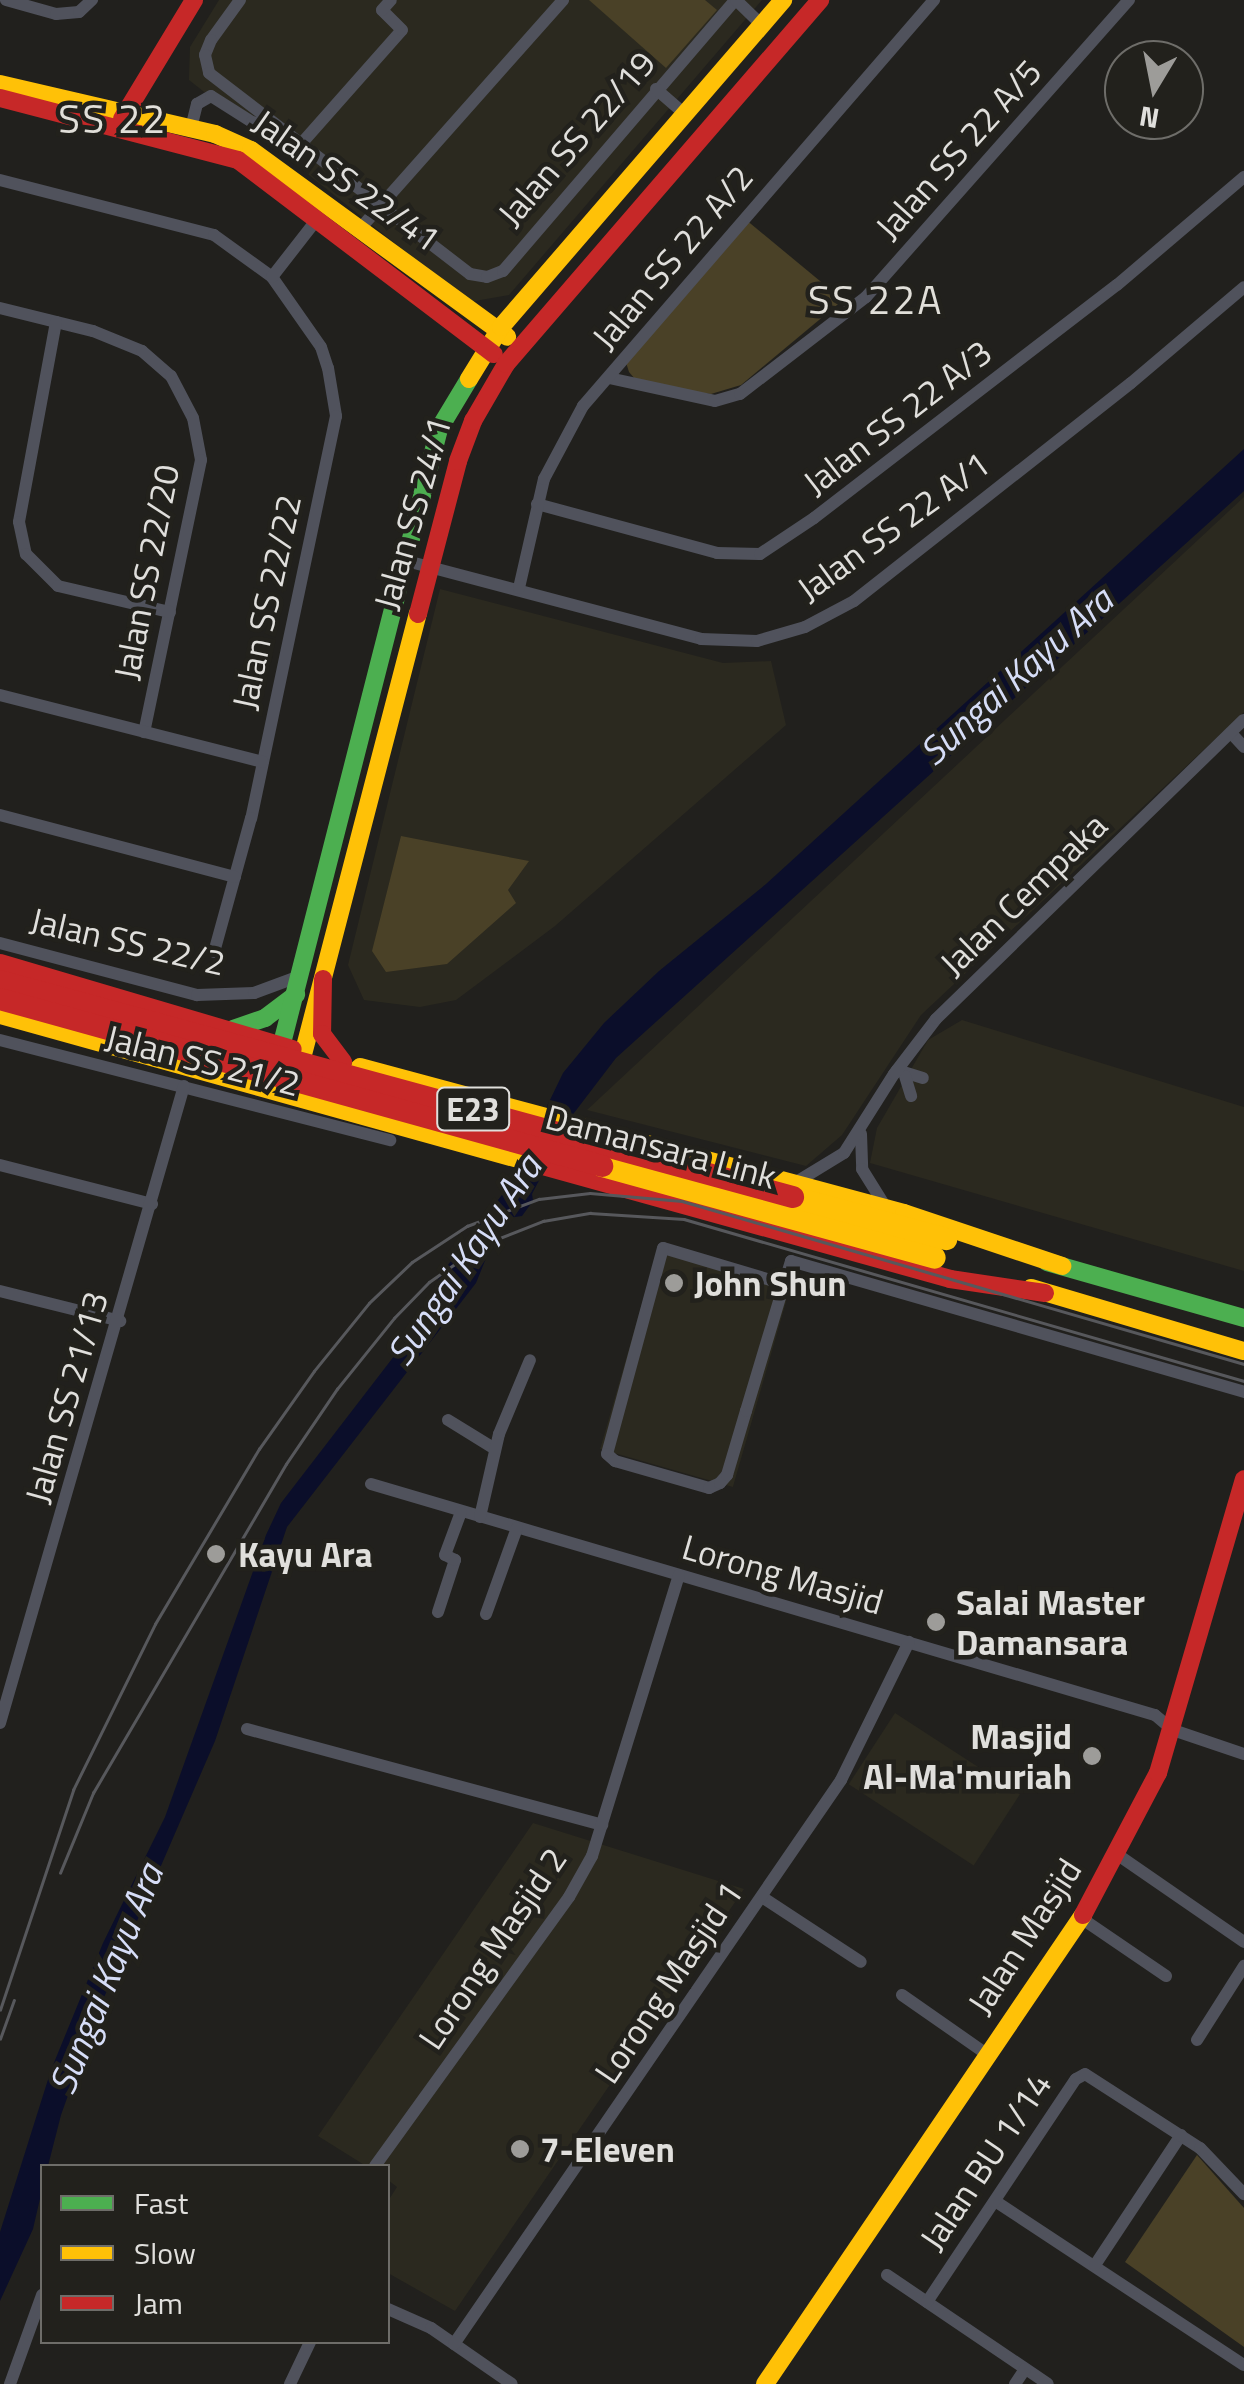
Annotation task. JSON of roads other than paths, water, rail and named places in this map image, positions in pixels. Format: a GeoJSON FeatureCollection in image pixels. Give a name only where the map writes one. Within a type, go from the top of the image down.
{"type":"FeatureCollection","features":[{"type":"Feature","properties":{"kind":"main road"},"geometry":{"type":"LineString","coordinates":[[121,121],[194,0]]}},
{"type":"Feature","properties":{"kind":"main road","name":"Jalan SS 24/1"},"geometry":{"type":"LineString","coordinates":[[282,1092],[404,560],[439,429],[492,340],[518,306],[682,112],[783,0]]}},
{"type":"Feature","properties":{"kind":"main road","name":"Jalan SS 24/1"},"geometry":{"type":"LineString","coordinates":[[292,1049],[306,983],[464,440],[513,355],[820,0]]}},
{"type":"Feature","properties":{"kind":"main road"},"geometry":{"type":"LineString","coordinates":[[728,61],[751,80]]}},
{"type":"Feature","properties":{"kind":"main road","name":"Jalan SS 22/41"},"geometry":{"type":"LineString","coordinates":[[0,84],[89,105],[121,121],[162,120],[251,150],[358,231],[465,304],[492,340]]}},
{"type":"Feature","properties":{"kind":"main road"},"geometry":{"type":"LineString","coordinates":[[89,105],[117,99],[142,84]]}},
{"type":"Feature","properties":{"kind":"main road"},"geometry":{"type":"LineString","coordinates":[[142,84],[149,107],[162,120]]}},
{"type":"Feature","properties":{"kind":"main road","name":"Jalan SS 22/41"},"geometry":{"type":"LineString","coordinates":[[0,98],[121,121],[238,160],[513,355]]}},
{"type":"Feature","properties":{"kind":"main road"},"geometry":{"type":"LineString","coordinates":[[465,304],[480,311],[502,312],[518,306]]}},
{"type":"Feature","properties":{"kind":"main road"},"geometry":{"type":"LineString","coordinates":[[0,963],[292,1049],[500,1101],[904,1212],[1062,1266]]}},
{"type":"Feature","properties":{"kind":"main road","name":"Damansara Link"},"geometry":{"type":"LineString","coordinates":[[0,981],[940,1248],[1046,1293],[1244,1353]]}},
{"type":"Feature","properties":{"kind":"main road"},"geometry":{"type":"LineString","coordinates":[[233,1029],[266,1018],[306,983],[322,1034],[343,1062]]}},
{"type":"Feature","properties":{"kind":"main road","name":"Damansara Link"},"geometry":{"type":"LineString","coordinates":[[0,1000],[940,1248],[1062,1266],[1244,1318]]}},
{"type":"Feature","properties":{"kind":"main road"},"geometry":{"type":"LineString","coordinates":[[154,1058],[178,1056],[189,1043],[188,1029],[166,1010]]}},
{"type":"Feature","properties":{"kind":"main road"},"geometry":{"type":"LineString","coordinates":[[0,1015],[950,1279],[1046,1293]]}},
{"type":"Feature","properties":{"kind":"main road"},"geometry":{"type":"LineString","coordinates":[[357,1113],[350,1106],[348,1088],[360,1076],[380,1072]]}},
{"type":"Feature","properties":{"kind":"main road","name":"Jalan Masjid"},"geometry":{"type":"LineString","coordinates":[[765,2384],[1082,1918],[1118,1854],[1158,1773],[1173,1730],[1244,1479]]}},
{"type":"Feature","properties":{"kind":"street"},"geometry":{"type":"LineString","coordinates":[[6,0],[56,14],[79,12],[92,0]]}},
{"type":"Feature","properties":{"kind":"street"},"geometry":{"type":"LineString","coordinates":[[240,0],[211,40],[205,55],[209,73],[271,125],[381,205]]}},
{"type":"Feature","properties":{"kind":"street"},"geometry":{"type":"LineString","coordinates":[[301,144],[402,30],[382,10],[391,0]]}},
{"type":"Feature","properties":{"kind":"street"},"geometry":{"type":"LineString","coordinates":[[358,231],[563,0]]}},
{"type":"Feature","properties":{"kind":"street"},"geometry":{"type":"LineString","coordinates":[[736,0],[761,24]]}},
{"type":"Feature","properties":{"kind":"street","name":"Jalan SS 22/19"},"geometry":{"type":"LineString","coordinates":[[381,205],[470,274],[487,277],[503,271],[736,0]]}},
{"type":"Feature","properties":{"kind":"street","name":"Jalan SS 22 A/2"},"geometry":{"type":"LineString","coordinates":[[519,588],[537,504],[561,442],[583,406],[934,0]]}},
{"type":"Feature","properties":{"kind":"street","name":"Jalan SS 22 A/5"},"geometry":{"type":"LineString","coordinates":[[609,378],[715,401],[740,394],[866,297],[1130,0]]}},
{"type":"Feature","properties":{"kind":"street"},"geometry":{"type":"LineString","coordinates":[[656,89],[682,112]]}},
{"type":"Feature","properties":{"kind":"street"},"geometry":{"type":"LineString","coordinates":[[192,128],[198,104],[211,96],[252,122],[271,125]]}},
{"type":"Feature","properties":{"kind":"street","name":"Jalan SS 22 A/3"},"geometry":{"type":"LineString","coordinates":[[537,504],[718,553],[760,554],[814,518],[1118,285],[1244,177]]}},
{"type":"Feature","properties":{"kind":"street","name":"Jalan SS 22/22"},"geometry":{"type":"LineString","coordinates":[[0,180],[214,235],[272,277],[321,347],[336,416],[263,762],[214,952]]}},
{"type":"Feature","properties":{"kind":"street"},"geometry":{"type":"LineString","coordinates":[[272,277],[318,218]]}},
{"type":"Feature","properties":{"kind":"street","name":"Jalan SS 22 A/1"},"geometry":{"type":"LineString","coordinates":[[404,560],[700,639],[756,640],[805,627],[854,601],[1131,382],[1244,287]]}},
{"type":"Feature","properties":{"kind":"street","name":"Jalan SS 22/20"},"geometry":{"type":"LineString","coordinates":[[0,308],[93,331],[142,351],[171,376],[193,418],[200,460],[144,732]]}},
{"type":"Feature","properties":{"kind":"street"},"geometry":{"type":"LineString","coordinates":[[56,322],[19,522],[26,554],[58,586],[170,612]]}},
{"type":"Feature","properties":{"kind":"street"},"geometry":{"type":"LineString","coordinates":[[0,695],[263,762]]}},
{"type":"Feature","properties":{"kind":"street","name":"Jalan Cempaka"},"geometry":{"type":"LineString","coordinates":[[796,1182],[844,1153],[946,1009],[1244,720]]}},
{"type":"Feature","properties":{"kind":"street"},"geometry":{"type":"LineString","coordinates":[[1231,733],[1244,748]]}},
{"type":"Feature","properties":{"kind":"street"},"geometry":{"type":"LineString","coordinates":[[0,815],[235,877]]}},
{"type":"Feature","properties":{"kind":"street","name":"Jalan SS 22/2"},"geometry":{"type":"LineString","coordinates":[[0,943],[197,995],[243,995],[306,983]]}},
{"type":"Feature","properties":{"kind":"street","name":"Jalan SS 21/2"},"geometry":{"type":"LineString","coordinates":[[0,1040],[390,1140]]}},
{"type":"Feature","properties":{"kind":"street"},"geometry":{"type":"LineString","coordinates":[[901,1073],[923,1078]]}},
{"type":"Feature","properties":{"kind":"street"},"geometry":{"type":"LineString","coordinates":[[901,1073],[911,1096]]}},
{"type":"Feature","properties":{"kind":"street","name":"Jalan SS 21/13"},"geometry":{"type":"LineString","coordinates":[[0,1722],[120,1321],[184,1086]]}},
{"type":"Feature","properties":{"kind":"street"},"geometry":{"type":"LineString","coordinates":[[862,1126],[859,1153],[869,1185],[883,1202],[904,1212]]}},
{"type":"Feature","properties":{"kind":"street"},"geometry":{"type":"LineString","coordinates":[[0,1165],[152,1204]]}},
{"type":"Feature","properties":{"kind":"street"},"geometry":{"type":"LineString","coordinates":[[784,1284],[663,1248],[607,1454],[614,1461],[709,1488],[727,1475],[784,1284],[790,1261],[1244,1392]]}},
{"type":"Feature","properties":{"kind":"street"},"geometry":{"type":"LineString","coordinates":[[0,1291],[120,1321]]}},
{"type":"Feature","properties":{"kind":"street"},"geometry":{"type":"LineString","coordinates":[[480,1517],[495,1449],[530,1360]]}},
{"type":"Feature","properties":{"kind":"street"},"geometry":{"type":"LineString","coordinates":[[448,1420],[495,1449]]}},
{"type":"Feature","properties":{"kind":"street","name":"Lorong Masjid"},"geometry":{"type":"LineString","coordinates":[[372,1484],[1154,1714],[1173,1730],[1244,1754]]}},
{"type":"Feature","properties":{"kind":"street"},"geometry":{"type":"LineString","coordinates":[[438,1612],[456,1560],[445,1555],[461,1512]]}},
{"type":"Feature","properties":{"kind":"street"},"geometry":{"type":"LineString","coordinates":[[486,1614],[517,1528]]}},
{"type":"Feature","properties":{"kind":"street","name":"Lorong Masjid 2"},"geometry":{"type":"LineString","coordinates":[[376,2164],[569,1897],[592,1856],[679,1575]]}},
{"type":"Feature","properties":{"kind":"street","name":"Lorong Masjid 1"},"geometry":{"type":"LineString","coordinates":[[454,2344],[849,1768],[910,1642]]}},
{"type":"Feature","properties":{"kind":"street"},"geometry":{"type":"LineString","coordinates":[[246,1729],[602,1825]]}},
{"type":"Feature","properties":{"kind":"street"},"geometry":{"type":"LineString","coordinates":[[1118,1854],[1244,1942]]}},
{"type":"Feature","properties":{"kind":"street"},"geometry":{"type":"LineString","coordinates":[[762,1896],[861,1962]]}},
{"type":"Feature","properties":{"kind":"street"},"geometry":{"type":"LineString","coordinates":[[1082,1918],[1166,1976]]}},
{"type":"Feature","properties":{"kind":"street"},"geometry":{"type":"LineString","coordinates":[[1197,2040],[1244,1966]]}},
{"type":"Feature","properties":{"kind":"street"},"geometry":{"type":"LineString","coordinates":[[902,1995],[988,2055]]}},
{"type":"Feature","properties":{"kind":"street","name":"Jalan BU 1/14"},"geometry":{"type":"LineString","coordinates":[[926,2302],[1076,2079],[1085,2074],[1212,2158],[1244,2194]]}},
{"type":"Feature","properties":{"kind":"street"},"geometry":{"type":"LineString","coordinates":[[1094,2265],[1181,2135]]}},
{"type":"Feature","properties":{"kind":"street"},"geometry":{"type":"LineString","coordinates":[[995,2201],[1244,2365]]}},
{"type":"Feature","properties":{"kind":"street"},"geometry":{"type":"LineString","coordinates":[[888,2276],[1048,2384]]}},
{"type":"Feature","properties":{"kind":"street"},"geometry":{"type":"LineString","coordinates":[[10,2384],[40,2301]]}},
{"type":"Feature","properties":{"kind":"street"},"geometry":{"type":"LineString","coordinates":[[390,2310],[454,2344],[512,2384]]}},
{"type":"Feature","properties":{"kind":"street"},"geometry":{"type":"LineString","coordinates":[[290,2384],[309,2344]]}},
{"type":"Feature","properties":{"kind":"street"},"geometry":{"type":"LineString","coordinates":[[1015,2384],[1025,2368]]}},
{"type":"Feature","properties":{"kind":"water","name":"Sungai Kayu Ara"},"geometry":{"type":"Polygon","coordinates":[[[1244,449],[1244,491],[616,1058],[574,1113],[532,1194],[533,1201],[522,1216],[508,1218],[499,1226],[476,1283],[287,1527],[215,1741],[99,2009],[61,2115],[49,2164],[40,2164],[40,2199],[33,2229],[0,2301],[0,2232],[51,2070],[103,1943],[165,1817],[281,1503],[408,1338],[441,1274],[508,1187],[563,1073],[604,1023],[659,971],[766,884],[1244,449]]]}},
{"type":"Feature","properties":{"kind":"tram line"},"geometry":{"type":"LineString","coordinates":[[0,2010],[73,1790],[155,1624],[259,1449],[314,1371],[369,1303],[412,1262],[467,1226],[539,1199],[590,1193],[682,1201],[1244,1364]]}},
{"type":"Feature","properties":{"kind":"tram line"},"geometry":{"type":"LineString","coordinates":[[60,1873],[93,1793],[286,1464],[337,1389],[394,1318],[429,1282],[482,1245],[543,1221],[590,1213],[684,1219],[1244,1381]]}},
{"type":"Feature","properties":{"kind":"tram line"},"geometry":{"type":"LineString","coordinates":[[0,2039],[14,2000]]}},
{"type":"Feature","properties":{"kind":"place","name":"John Shun"},"geometry":{"type":"Point","coordinates":[674,1283]}},
{"type":"Feature","properties":{"kind":"place","name":"Kayu Ara"},"geometry":{"type":"Point","coordinates":[216,1554]}},
{"type":"Feature","properties":{"kind":"place","name":"Salai Master Damansara"},"geometry":{"type":"Point","coordinates":[936,1622]}},
{"type":"Feature","properties":{"kind":"place","name":"Masjid Al-Ma'muriah"},"geometry":{"type":"Point","coordinates":[1092,1756]}},
{"type":"Feature","properties":{"kind":"place","name":"7-Eleven"},"geometry":{"type":"Point","coordinates":[520,2149]}},
{"type":"Feature","properties":{"kind":"district","name":"SS 22"},"geometry":{"type":"Point","coordinates":[113,119]}},
{"type":"Feature","properties":{"kind":"district","name":"SS 22A"},"geometry":{"type":"Point","coordinates":[876,300]}}]}
